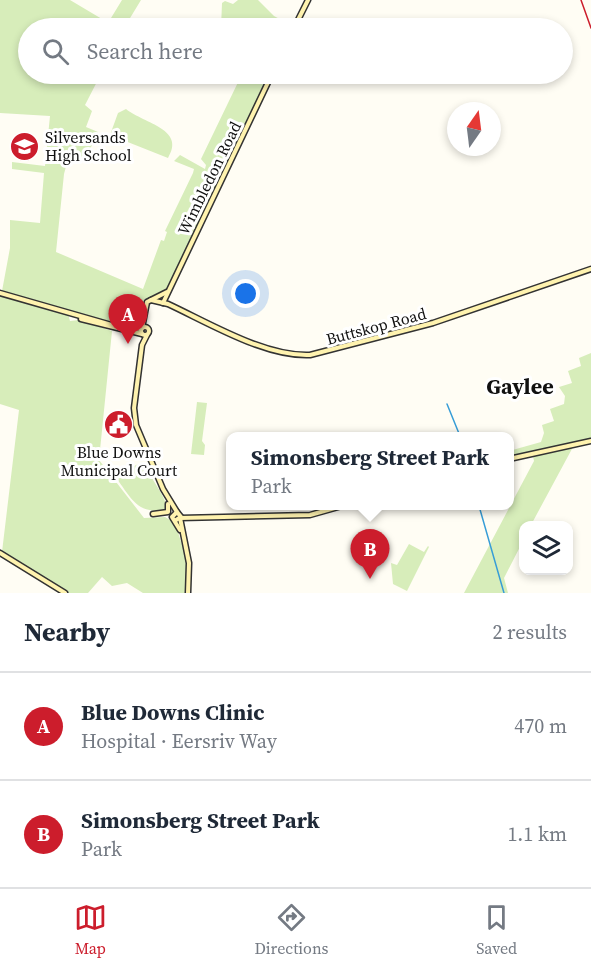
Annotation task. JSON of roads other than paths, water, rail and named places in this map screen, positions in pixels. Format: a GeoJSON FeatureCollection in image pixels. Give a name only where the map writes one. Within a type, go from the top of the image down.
{"type":"FeatureCollection","features":[{"type":"Feature","properties":{"kind":"main road"},"geometry":{"type":"LineString","coordinates":[[299,18],[308,0]]}},
{"type":"Feature","properties":{"kind":"main road","name":"Wimbledon Road"},"geometry":{"type":"LineString","coordinates":[[162,300],[267,84]]}},
{"type":"Feature","properties":{"kind":"main road","name":"Buttskop Road"},"geometry":{"type":"LineString","coordinates":[[144,316],[146,303],[151,300],[162,300],[271,350],[292,355],[310,355],[433,323],[591,269]]}},
{"type":"Feature","properties":{"kind":"main road"},"geometry":{"type":"LineString","coordinates":[[0,293],[66,312],[106,327],[143,332]]}},
{"type":"Feature","properties":{"kind":"main road"},"geometry":{"type":"LineString","coordinates":[[144,316],[148,328],[143,332],[133,421],[166,498],[178,516]]}},
{"type":"Feature","properties":{"kind":"main road"},"geometry":{"type":"LineString","coordinates":[[144,316],[135,421],[159,480],[178,516],[185,539]]}},
{"type":"Feature","properties":{"kind":"main road"},"geometry":{"type":"LineString","coordinates":[[514,458],[591,441]]}},
{"type":"Feature","properties":{"kind":"main road"},"geometry":{"type":"LineString","coordinates":[[153,514],[168,512],[166,498]]}},
{"type":"Feature","properties":{"kind":"main road"},"geometry":{"type":"LineString","coordinates":[[178,516],[315,514],[328,510]]}},
{"type":"Feature","properties":{"kind":"main road"},"geometry":{"type":"LineString","coordinates":[[178,516],[243,516]]}},
{"type":"Feature","properties":{"kind":"main road"},"geometry":{"type":"LineString","coordinates":[[188,593],[189,563],[183,520],[194,517]]}},
{"type":"Feature","properties":{"kind":"main road"},"geometry":{"type":"LineString","coordinates":[[0,553],[64,593]]}},
{"type":"Feature","properties":{"kind":"waterway"},"geometry":{"type":"LineString","coordinates":[[447,404],[458,432]]}},
{"type":"Feature","properties":{"kind":"waterway"},"geometry":{"type":"LineString","coordinates":[[480,510],[504,593]]}},
{"type":"Feature","properties":{"kind":"railway"},"geometry":{"type":"LineString","coordinates":[[581,0],[591,28]]}},
{"type":"Feature","properties":{"kind":"place","name":"Silversands High School"},"geometry":{"type":"Point","coordinates":[24,146]}},
{"type":"Feature","properties":{"kind":"place","name":"Blue Downs Clinic"},"geometry":{"type":"Point","coordinates":[128,344]}},
{"type":"Feature","properties":{"kind":"place","name":"Blue Downs Municipal Court"},"geometry":{"type":"Point","coordinates":[119,424]}},
{"type":"Feature","properties":{"kind":"place","name":"Simonsberg Street Park"},"geometry":{"type":"Point","coordinates":[370,579]}},
{"type":"Feature","properties":{"kind":"district","name":"Gaylee"},"geometry":{"type":"Point","coordinates":[520,386]}}]}
